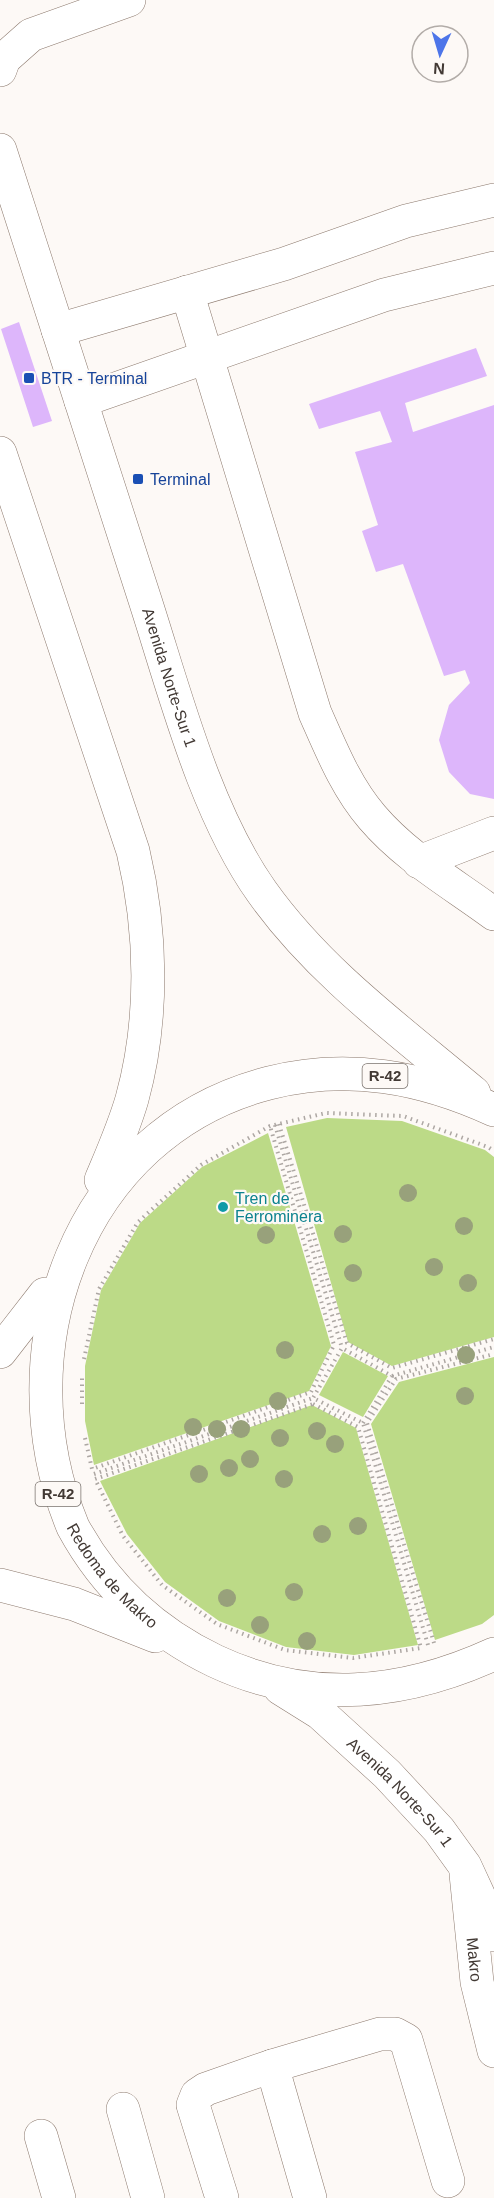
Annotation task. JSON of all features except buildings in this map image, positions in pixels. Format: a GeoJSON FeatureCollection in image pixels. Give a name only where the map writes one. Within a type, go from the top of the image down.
{"type":"FeatureCollection","features":[{"type":"Feature","properties":{"kind":"main road"},"geometry":{"type":"LineString","coordinates":[[0,70],[4,59],[31,35],[129,0]]}},
{"type":"Feature","properties":{"kind":"main road","name":"Avenida Norte-Sur 1"},"geometry":{"type":"LineString","coordinates":[[0,150],[192,746],[234,846],[261,890],[320,962],[494,1110]]}},
{"type":"Feature","properties":{"kind":"main road"},"geometry":{"type":"LineString","coordinates":[[58,330],[284,264],[406,221],[494,200]]}},
{"type":"Feature","properties":{"kind":"main road"},"geometry":{"type":"LineString","coordinates":[[81,401],[384,295],[494,268]]}},
{"type":"Feature","properties":{"kind":"main road"},"geometry":{"type":"LineString","coordinates":[[187,292],[315,713],[342,773],[372,817],[419,862],[494,914]]}},
{"type":"Feature","properties":{"kind":"main road"},"geometry":{"type":"LineString","coordinates":[[0,453],[133,851],[142,890],[148,985],[143,1044],[132,1098],[116,1145],[85,1215]]}},
{"type":"Feature","properties":{"kind":"main road"},"geometry":{"type":"LineString","coordinates":[[419,862],[494,833]]}},
{"type":"Feature","properties":{"kind":"main road","name":"Redoma de Makro"},"geometry":{"type":"LineString","coordinates":[[494,1110],[462,1095],[425,1083],[386,1076],[347,1073],[309,1076],[270,1083],[233,1094],[197,1111],[164,1131],[134,1156],[107,1184],[85,1215],[66,1249],[51,1286],[41,1323],[36,1400],[41,1439],[58,1494],[84,1546],[107,1578],[133,1606],[164,1631],[196,1652],[231,1669],[269,1680],[307,1688],[346,1690],[385,1689],[423,1681],[460,1669],[494,1654]]}},
{"type":"Feature","properties":{"kind":"main road","name":"R-42"},"geometry":{"type":"LineString","coordinates":[[0,1352],[51,1286]]}},
{"type":"Feature","properties":{"kind":"main road","name":"R-42"},"geometry":{"type":"LineString","coordinates":[[0,1585],[74,1604],[196,1652]]}},
{"type":"Feature","properties":{"kind":"main road","name":"Avenida Norte-Sur 1"},"geometry":{"type":"LineString","coordinates":[[269,1680],[320,1713],[387,1774],[438,1830],[465,1866],[488,1916],[494,1935]]}},
{"type":"Feature","properties":{"kind":"main road","name":"Makro"},"geometry":{"type":"LineString","coordinates":[[465,1866],[477,1982],[494,2051]]}},
{"type":"Feature","properties":{"kind":"main road"},"geometry":{"type":"LineString","coordinates":[[222,2198],[193,2105],[197,2095],[206,2089],[272,2066],[380,2034],[395,2034],[406,2040],[448,2181]]}},
{"type":"Feature","properties":{"kind":"main road"},"geometry":{"type":"LineString","coordinates":[[272,2066],[310,2198]]}},
{"type":"Feature","properties":{"kind":"main road"},"geometry":{"type":"LineString","coordinates":[[123,2109],[148,2198]]}},
{"type":"Feature","properties":{"kind":"main road"},"geometry":{"type":"LineString","coordinates":[[41,2136],[59,2198]]}},
{"type":"Feature","properties":{"kind":"path"},"geometry":{"type":"LineString","coordinates":[[82,1410],[82,1365],[99,1289],[138,1222],[201,1165],[275,1125],[326,1113],[403,1116],[494,1151]]}},
{"type":"Feature","properties":{"kind":"path"},"geometry":{"type":"LineString","coordinates":[[275,1125],[347,1343],[392,1368],[494,1338]]}},
{"type":"Feature","properties":{"kind":"path"},"geometry":{"type":"LineString","coordinates":[[275,1125],[342,1348],[392,1376]]}},
{"type":"Feature","properties":{"kind":"path"},"geometry":{"type":"LineString","coordinates":[[94,1474],[311,1392],[334,1346],[275,1125]]}},
{"type":"Feature","properties":{"kind":"path"},"geometry":{"type":"LineString","coordinates":[[363,1423],[392,1376],[494,1347]]}},
{"type":"Feature","properties":{"kind":"path"},"geometry":{"type":"LineString","coordinates":[[94,1474],[313,1398],[342,1348]]}},
{"type":"Feature","properties":{"kind":"path"},"geometry":{"type":"LineString","coordinates":[[444,1640],[434,1644],[368,1423],[396,1379],[494,1354]]}},
{"type":"Feature","properties":{"kind":"path"},"geometry":{"type":"LineString","coordinates":[[313,1398],[363,1423],[429,1646]]}},
{"type":"Feature","properties":{"kind":"path"},"geometry":{"type":"LineString","coordinates":[[84,1431],[94,1474],[123,1536],[162,1585],[217,1624],[285,1650],[330,1656],[352,1658],[421,1648],[358,1427],[313,1404],[94,1474]]}},
{"type":"Feature","properties":{"kind":"green space"},"geometry":{"type":"Polygon","coordinates":[[[327,1118],[402,1121],[485,1150],[494,1157],[494,1337],[392,1366],[348,1342],[286,1127],[327,1118]]]}},
{"type":"Feature","properties":{"kind":"green space"},"geometry":{"type":"Polygon","coordinates":[[[268,1133],[331,1346],[309,1391],[94,1465],[85,1421],[85,1366],[101,1290],[140,1223],[202,1167],[268,1133]]]}},
{"type":"Feature","properties":{"kind":"green space"},"geometry":{"type":"Polygon","coordinates":[[[343,1352],[388,1376],[363,1417],[319,1395],[343,1352]]]}},
{"type":"Feature","properties":{"kind":"green space"},"geometry":{"type":"Polygon","coordinates":[[[494,1357],[494,1615],[482,1624],[435,1640],[371,1424],[399,1382],[494,1357]]]}},
{"type":"Feature","properties":{"kind":"green space"},"geometry":{"type":"Polygon","coordinates":[[[312,1405],[356,1428],[418,1645],[354,1655],[286,1647],[219,1621],[165,1582],[127,1534],[100,1481],[312,1405]]]}},
{"type":"Feature","properties":{"kind":"place","name":"BTR - Terminal"},"geometry":{"type":"Point","coordinates":[29,378]}},
{"type":"Feature","properties":{"kind":"place","name":"Terminal"},"geometry":{"type":"Point","coordinates":[138,479]}},
{"type":"Feature","properties":{"kind":"place","name":"Tren de Ferrominera"},"geometry":{"type":"Point","coordinates":[223,1207]}}]}
